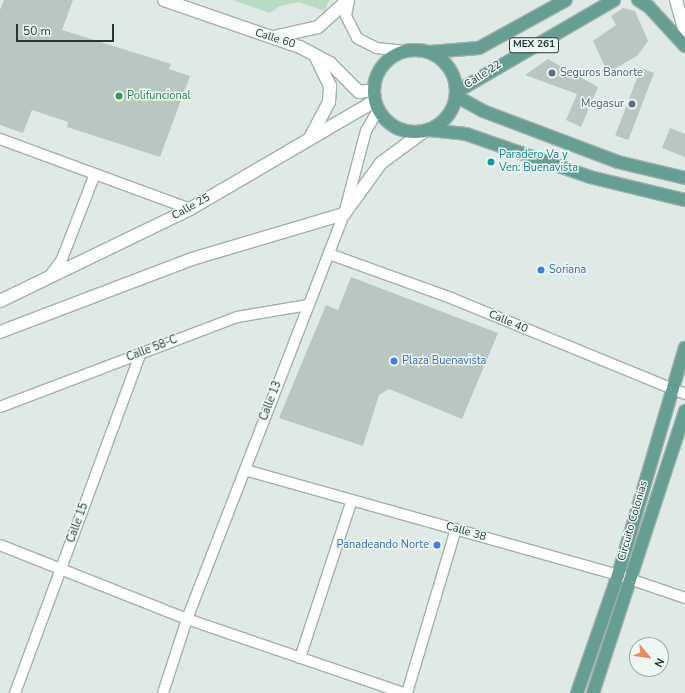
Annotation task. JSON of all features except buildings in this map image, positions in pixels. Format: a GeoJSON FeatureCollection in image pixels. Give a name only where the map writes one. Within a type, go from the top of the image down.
{"type":"FeatureCollection","features":[{"type":"Feature","properties":{"kind":"main road","name":"Calle 60"},"geometry":{"type":"LineString","coordinates":[[164,0],[267,38],[313,53],[330,63],[359,92],[375,100]]}},
{"type":"Feature","properties":{"kind":"main road"},"geometry":{"type":"LineString","coordinates":[[267,38],[318,27],[348,0]]}},
{"type":"Feature","properties":{"kind":"main road","name":"MEX 261"},"geometry":{"type":"LineString","coordinates":[[429,52],[479,48],[566,0]]}},
{"type":"Feature","properties":{"kind":"main road","name":"Calle 22"},"geometry":{"type":"LineString","coordinates":[[456,94],[614,0]]}},
{"type":"Feature","properties":{"kind":"main road"},"geometry":{"type":"LineString","coordinates":[[638,0],[649,7],[685,46]]}},
{"type":"Feature","properties":{"kind":"main road"},"geometry":{"type":"LineString","coordinates":[[676,0],[685,32]]}},
{"type":"Feature","properties":{"kind":"main road"},"geometry":{"type":"LineString","coordinates":[[0,332],[192,259],[344,214],[381,163],[426,131],[447,117],[456,94],[447,65],[429,52],[407,51],[383,65],[375,100],[396,129],[426,131],[466,134],[590,177],[685,200]]}},
{"type":"Feature","properties":{"kind":"main road"},"geometry":{"type":"LineString","coordinates":[[302,145],[314,132],[329,102],[330,86],[313,53]]}},
{"type":"Feature","properties":{"kind":"main road"},"geometry":{"type":"LineString","coordinates":[[456,94],[483,110],[618,162],[685,178]]}},
{"type":"Feature","properties":{"kind":"main road","name":"Calle 25"},"geometry":{"type":"LineString","coordinates":[[0,300],[47,280],[190,208],[302,145],[375,100]]}},
{"type":"Feature","properties":{"kind":"main road","name":"Circuito Colonias"},"geometry":{"type":"LineString","coordinates":[[577,693],[618,574],[671,390],[685,348]]}},
{"type":"Feature","properties":{"kind":"main road","name":"Circuito Colonias"},"geometry":{"type":"LineString","coordinates":[[593,693],[685,411]]}},
{"type":"Feature","properties":{"kind":"street"},"geometry":{"type":"LineString","coordinates":[[348,0],[346,16],[357,38],[377,48],[407,51]]}},
{"type":"Feature","properties":{"kind":"street","name":"Calle 13"},"geometry":{"type":"LineString","coordinates":[[163,693],[187,619],[344,214],[375,100]]}},
{"type":"Feature","properties":{"kind":"street"},"geometry":{"type":"LineString","coordinates":[[0,139],[190,208]]}},
{"type":"Feature","properties":{"kind":"street"},"geometry":{"type":"LineString","coordinates":[[47,280],[62,259],[95,174]]}},
{"type":"Feature","properties":{"kind":"street","name":"Calle 40"},"geometry":{"type":"LineString","coordinates":[[329,254],[451,298],[671,390],[685,394]]}},
{"type":"Feature","properties":{"kind":"street","name":"Calle 58-C"},"geometry":{"type":"LineString","coordinates":[[0,407],[237,317],[308,305]]}},
{"type":"Feature","properties":{"kind":"street","name":"Calle 15"},"geometry":{"type":"LineString","coordinates":[[15,693],[141,353]]}},
{"type":"Feature","properties":{"kind":"street","name":"Calle 38"},"geometry":{"type":"LineString","coordinates":[[245,470],[618,574],[685,598]]}},
{"type":"Feature","properties":{"kind":"street"},"geometry":{"type":"LineString","coordinates":[[300,658],[352,500]]}},
{"type":"Feature","properties":{"kind":"street"},"geometry":{"type":"LineString","coordinates":[[407,693],[456,529]]}},
{"type":"Feature","properties":{"kind":"street"},"geometry":{"type":"LineString","coordinates":[[0,545],[60,571],[187,619],[403,693]]}},
{"type":"Feature","properties":{"kind":"green space"},"geometry":{"type":"Polygon","coordinates":[[[233,0],[329,0],[325,11],[299,2],[280,6],[270,13],[233,0]]]}},
{"type":"Feature","properties":{"kind":"place","name":"Seguros Banorte"},"geometry":{"type":"Point","coordinates":[552,73]}},
{"type":"Feature","properties":{"kind":"place","name":"Polifuncional"},"geometry":{"type":"Point","coordinates":[119,96]}},
{"type":"Feature","properties":{"kind":"place","name":"Megasur"},"geometry":{"type":"Point","coordinates":[632,104]}},
{"type":"Feature","properties":{"kind":"place","name":"Paradero Va y Ven: Buenavista"},"geometry":{"type":"Point","coordinates":[491,162]}},
{"type":"Feature","properties":{"kind":"place","name":"Soriana"},"geometry":{"type":"Point","coordinates":[541,270]}},
{"type":"Feature","properties":{"kind":"place","name":"Plaza Buenavista"},"geometry":{"type":"Point","coordinates":[394,361]}},
{"type":"Feature","properties":{"kind":"place","name":"Panadeando Norte"},"geometry":{"type":"Point","coordinates":[437,545]}}]}
